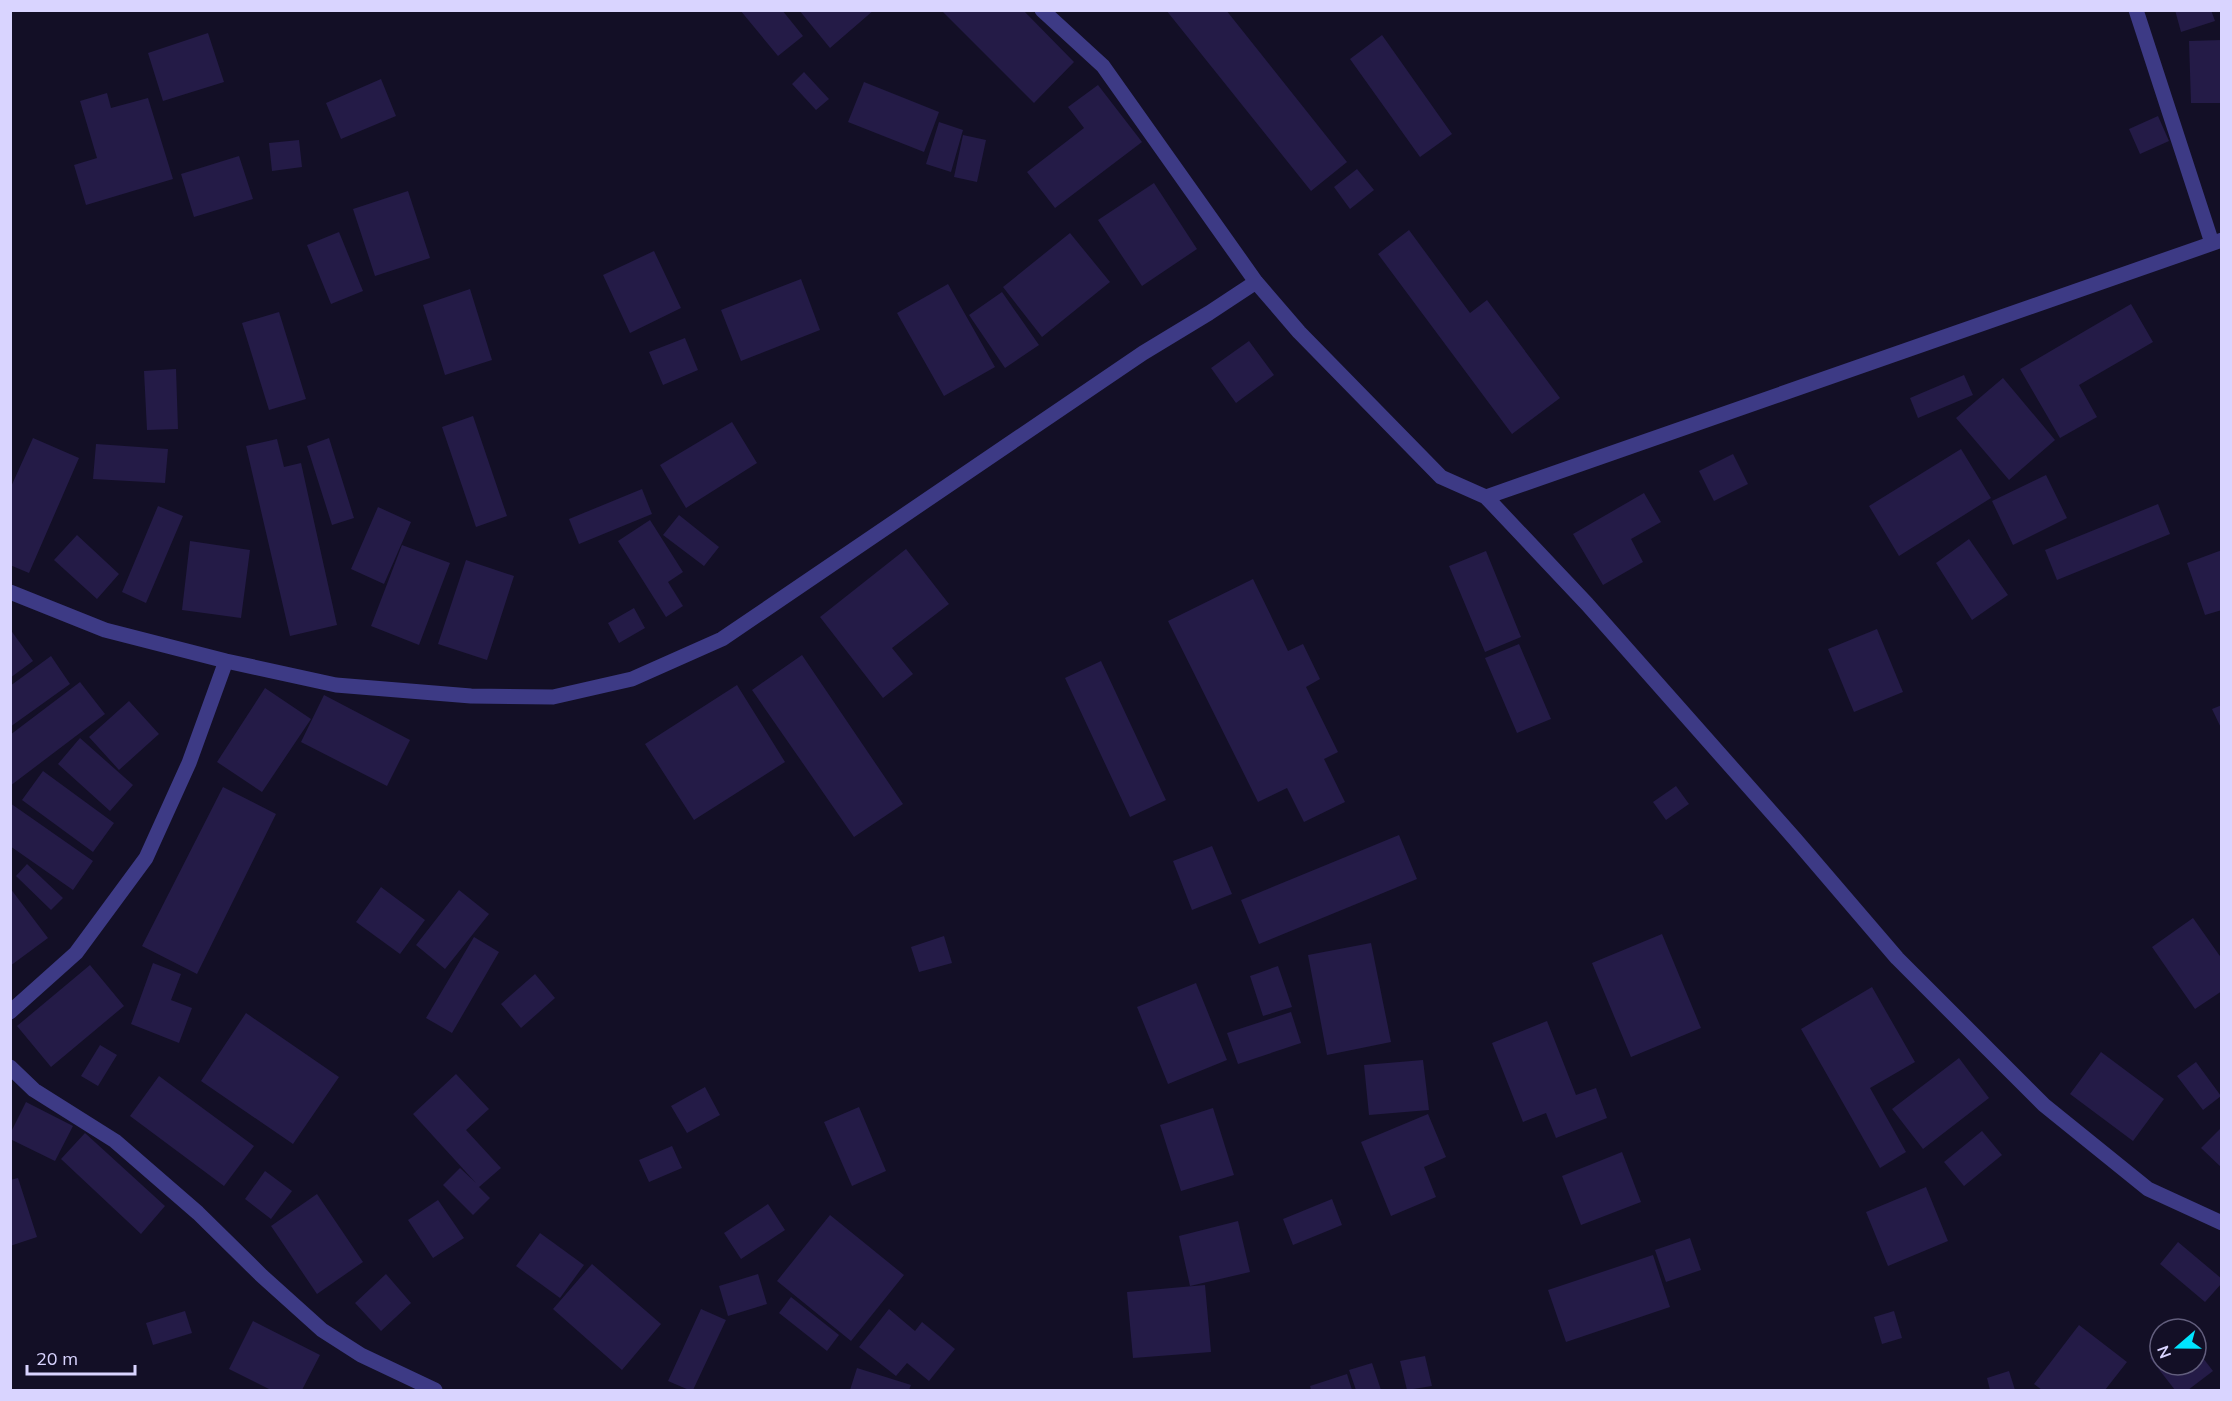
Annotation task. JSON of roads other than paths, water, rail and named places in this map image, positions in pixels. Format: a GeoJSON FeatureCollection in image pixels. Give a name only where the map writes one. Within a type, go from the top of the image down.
{"type":"FeatureCollection","features":[{"type":"Feature","properties":{"kind":"street"},"geometry":{"type":"LineString","coordinates":[[1042,10],[1103,66],[1256,282],[1299,332],[1441,477],[1486,497],[1587,604],[1897,958],[2036,1097],[2148,1189],[2222,1223]]}},
{"type":"Feature","properties":{"kind":"street"},"geometry":{"type":"LineString","coordinates":[[1486,497],[2217,242],[2136,10]]}},
{"type":"Feature","properties":{"kind":"street"},"geometry":{"type":"LineString","coordinates":[[10,592],[105,630],[226,661],[336,685],[471,696],[553,697],[632,679],[722,639],[1143,353],[1256,282]]}},
{"type":"Feature","properties":{"kind":"street"},"geometry":{"type":"LineString","coordinates":[[10,1012],[76,953],[146,858],[189,763],[226,661]]}},
{"type":"Feature","properties":{"kind":"street"},"geometry":{"type":"LineString","coordinates":[[10,1067],[34,1090],[115,1141],[198,1213],[262,1276],[322,1330],[361,1355],[435,1390]]}}]}
